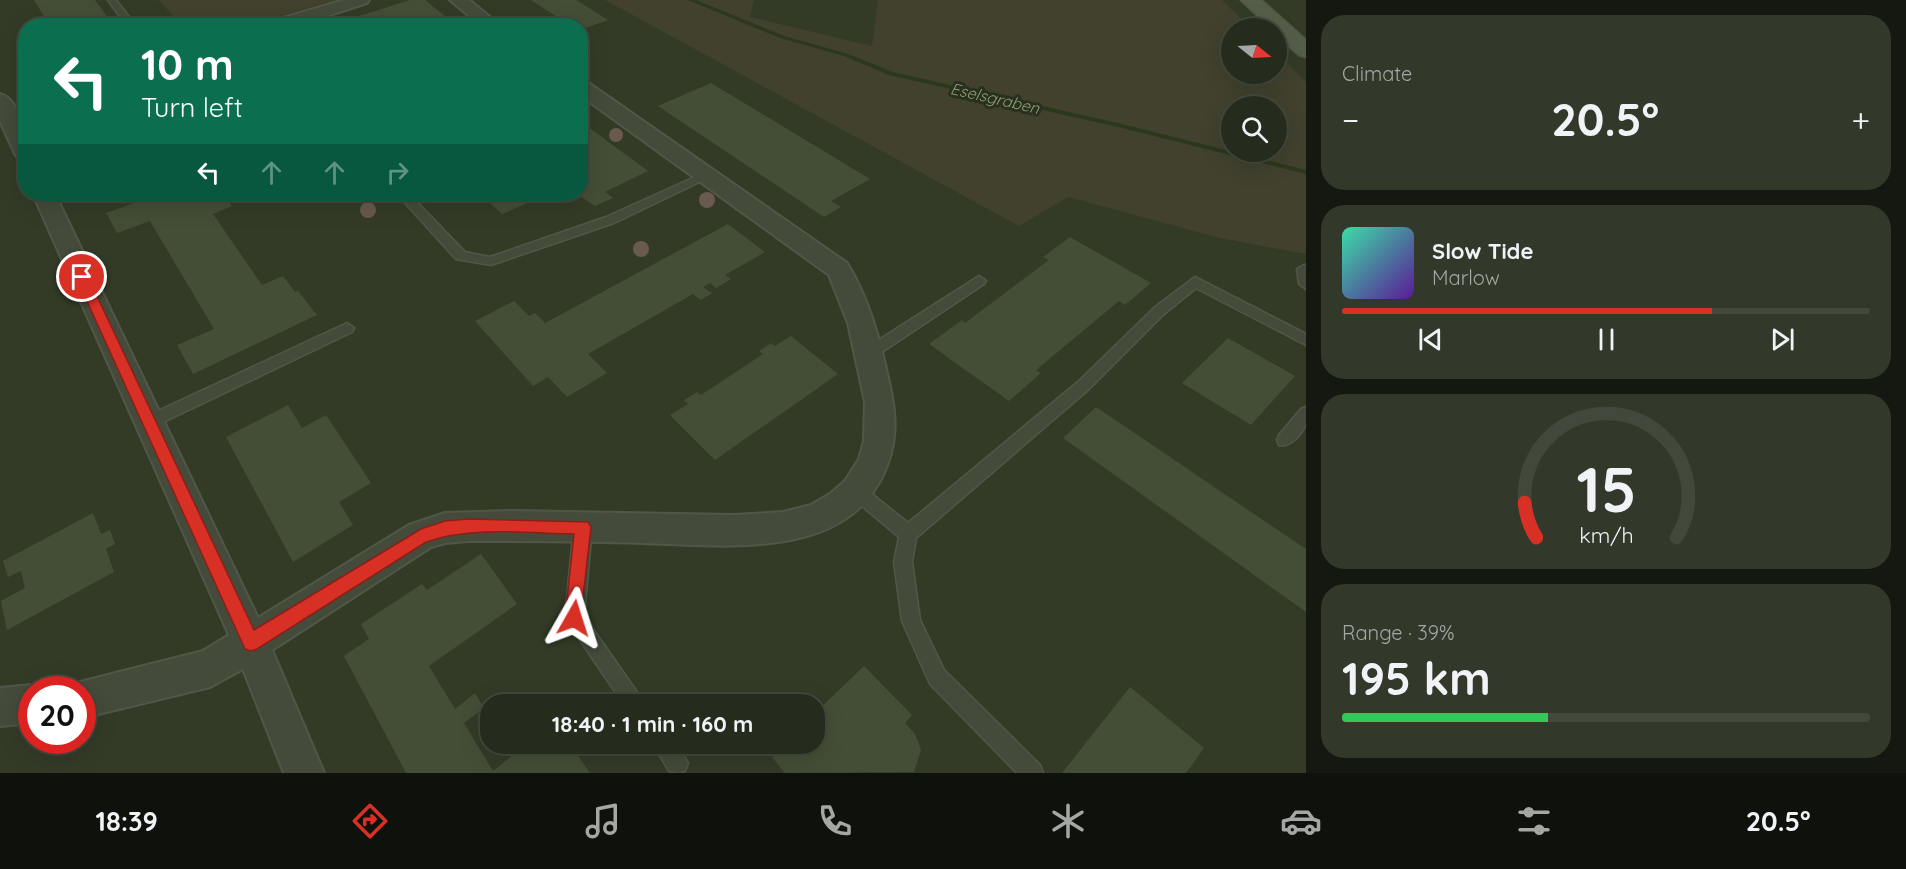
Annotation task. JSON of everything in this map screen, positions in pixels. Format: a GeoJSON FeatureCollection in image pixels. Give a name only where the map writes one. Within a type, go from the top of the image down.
{"type":"FeatureCollection","features":[{"type":"Feature","properties":{"kind":"street"},"geometry":{"type":"LineString","coordinates":[[301,18],[361,0]]}},
{"type":"Feature","properties":{"kind":"street"},"geometry":{"type":"LineString","coordinates":[[458,0],[482,18]]}},
{"type":"Feature","properties":{"kind":"street"},"geometry":{"type":"LineString","coordinates":[[1250,0],[1306,51]]}},
{"type":"Feature","properties":{"kind":"street"},"geometry":{"type":"LineString","coordinates":[[96,696],[210,668],[421,536],[445,528],[468,526],[726,530],[795,524],[822,516],[856,491],[878,455],[882,409],[850,289],[838,269],[588,92]]}},
{"type":"Feature","properties":{"kind":"street"},"geometry":{"type":"LineString","coordinates":[[18,101],[2,103],[18,137]]}},
{"type":"Feature","properties":{"kind":"street"},"geometry":{"type":"LineString","coordinates":[[47,201],[251,642],[304,773]]}},
{"type":"Feature","properties":{"kind":"street"},"geometry":{"type":"LineString","coordinates":[[0,707],[18,705]]}},
{"type":"Feature","properties":{"kind":"lane"},"geometry":{"type":"LineString","coordinates":[[112,0],[126,18]]}},
{"type":"Feature","properties":{"kind":"lane"},"geometry":{"type":"LineString","coordinates":[[409,201],[460,256],[491,261],[610,220],[706,175]]}},
{"type":"Feature","properties":{"kind":"lane"},"geometry":{"type":"LineString","coordinates":[[1304,270],[1306,284]]}},
{"type":"Feature","properties":{"kind":"lane"},"geometry":{"type":"LineString","coordinates":[[868,354],[979,281]]}},
{"type":"Feature","properties":{"kind":"lane"},"geometry":{"type":"LineString","coordinates":[[1032,773],[937,677],[911,621],[903,562],[908,534],[1084,385],[1159,311],[1195,282],[1306,340]]}},
{"type":"Feature","properties":{"kind":"lane"},"geometry":{"type":"LineString","coordinates":[[149,422],[347,328]]}},
{"type":"Feature","properties":{"kind":"lane"},"geometry":{"type":"LineString","coordinates":[[1285,440],[1306,413]]}},
{"type":"Feature","properties":{"kind":"lane"},"geometry":{"type":"LineString","coordinates":[[856,491],[908,534]]}},
{"type":"Feature","properties":{"kind":"lane"},"geometry":{"type":"LineString","coordinates":[[583,527],[574,618],[628,694]]}},
{"type":"Feature","properties":{"kind":"lane"},"geometry":{"type":"LineString","coordinates":[[670,754],[676,763]]}},
{"type":"Feature","properties":{"kind":"green space"},"geometry":{"type":"Polygon","coordinates":[[[159,0],[336,0],[273,18],[175,18],[159,0]]]}},
{"type":"Feature","properties":{"kind":"green space"},"geometry":{"type":"Polygon","coordinates":[[[605,0],[754,0],[750,17],[872,46],[878,0],[1222,0],[1241,18],[1221,18],[1221,84],[1287,84],[1287,63],[1306,82],[1306,254],[1220,238],[1068,197],[1019,226],[605,0]]]}},
{"type":"Feature","properties":{"kind":"building"},"geometry":{"type":"Polygon","coordinates":[[[34,0],[95,0],[108,18],[45,18],[34,0]]]}},
{"type":"Feature","properties":{"kind":"building"},"geometry":{"type":"Polygon","coordinates":[[[410,0],[425,0],[445,16],[439,18],[353,18],[410,0]]]}},
{"type":"Feature","properties":{"kind":"building"},"geometry":{"type":"Polygon","coordinates":[[[531,0],[576,0],[608,20],[588,27],[588,18],[559,18],[531,0]]]}},
{"type":"Feature","properties":{"kind":"building"},"geometry":{"type":"Polygon","coordinates":[[[711,83],[870,179],[831,201],[841,207],[824,217],[658,106],[711,83]]]}},
{"type":"Feature","properties":{"kind":"building"},"geometry":{"type":"Polygon","coordinates":[[[588,127],[648,171],[605,192],[613,198],[595,206],[588,201],[588,127]]]}},
{"type":"Feature","properties":{"kind":"building"},"geometry":{"type":"Polygon","coordinates":[[[139,201],[228,201],[232,206],[213,214],[262,285],[283,276],[317,315],[193,374],[177,345],[214,329],[150,221],[117,233],[106,213],[139,201]]]}},
{"type":"Feature","properties":{"kind":"building"},"geometry":{"type":"Polygon","coordinates":[[[488,201],[532,201],[502,214],[488,201]]]}},
{"type":"Feature","properties":{"kind":"building"},"geometry":{"type":"Polygon","coordinates":[[[728,224],[765,252],[725,275],[731,279],[716,288],[710,283],[703,287],[712,293],[701,300],[693,294],[588,354],[607,373],[567,397],[548,377],[533,386],[475,321],[514,301],[529,316],[535,313],[545,323],[728,224]]]}},
{"type":"Feature","properties":{"kind":"building"},"geometry":{"type":"Polygon","coordinates":[[[1070,237],[1151,283],[1125,305],[1119,301],[1036,370],[1041,373],[1009,401],[929,344],[962,320],[965,323],[1049,260],[1043,257],[1070,237]]]}},
{"type":"Feature","properties":{"kind":"building"},"geometry":{"type":"Polygon","coordinates":[[[791,336],[838,374],[715,460],[670,415],[688,404],[684,400],[697,392],[701,395],[763,354],[759,351],[771,343],[775,346],[791,336]]]}},
{"type":"Feature","properties":{"kind":"building"},"geometry":{"type":"Polygon","coordinates":[[[1228,338],[1295,376],[1251,425],[1182,383],[1228,338]]]}},
{"type":"Feature","properties":{"kind":"building"},"geometry":{"type":"Polygon","coordinates":[[[288,405],[302,428],[326,415],[371,483],[339,502],[353,525],[293,562],[226,437],[288,405]]]}},
{"type":"Feature","properties":{"kind":"building"},"geometry":{"type":"Polygon","coordinates":[[[1096,407],[1306,549],[1306,612],[1063,438],[1096,407]]]}},
{"type":"Feature","properties":{"kind":"building"},"geometry":{"type":"Polygon","coordinates":[[[93,513],[101,534],[110,530],[115,544],[106,549],[114,572],[7,630],[1,601],[25,588],[21,571],[8,577],[3,561],[93,513]]]}},
{"type":"Feature","properties":{"kind":"building"},"geometry":{"type":"Polygon","coordinates":[[[481,554],[517,604],[429,666],[455,709],[475,693],[480,701],[480,711],[464,723],[480,749],[480,754],[483,754],[493,771],[514,754],[577,754],[590,773],[406,773],[344,656],[369,639],[361,624],[422,584],[427,590],[481,554]]]}},
{"type":"Feature","properties":{"kind":"building"},"geometry":{"type":"Polygon","coordinates":[[[864,666],[912,715],[905,723],[915,734],[921,750],[914,772],[785,773],[772,757],[775,754],[825,754],[825,703],[864,666]]]}},
{"type":"Feature","properties":{"kind":"building"},"geometry":{"type":"Polygon","coordinates":[[[1130,687],[1204,748],[1186,773],[1062,773],[1130,687]]]}},
{"type":"Feature","properties":{"kind":"waterway","name":"Eselsgraben"},"geometry":{"type":"LineString","coordinates":[[691,0],[782,37],[846,55],[891,74],[1122,126],[1306,172]]}},
{"type":"Feature","properties":{"kind":"route"},"geometry":{"type":"LineString","coordinates":[[82,277],[251,642],[421,536],[445,528],[468,526],[583,527],[574,618]]}}]}
